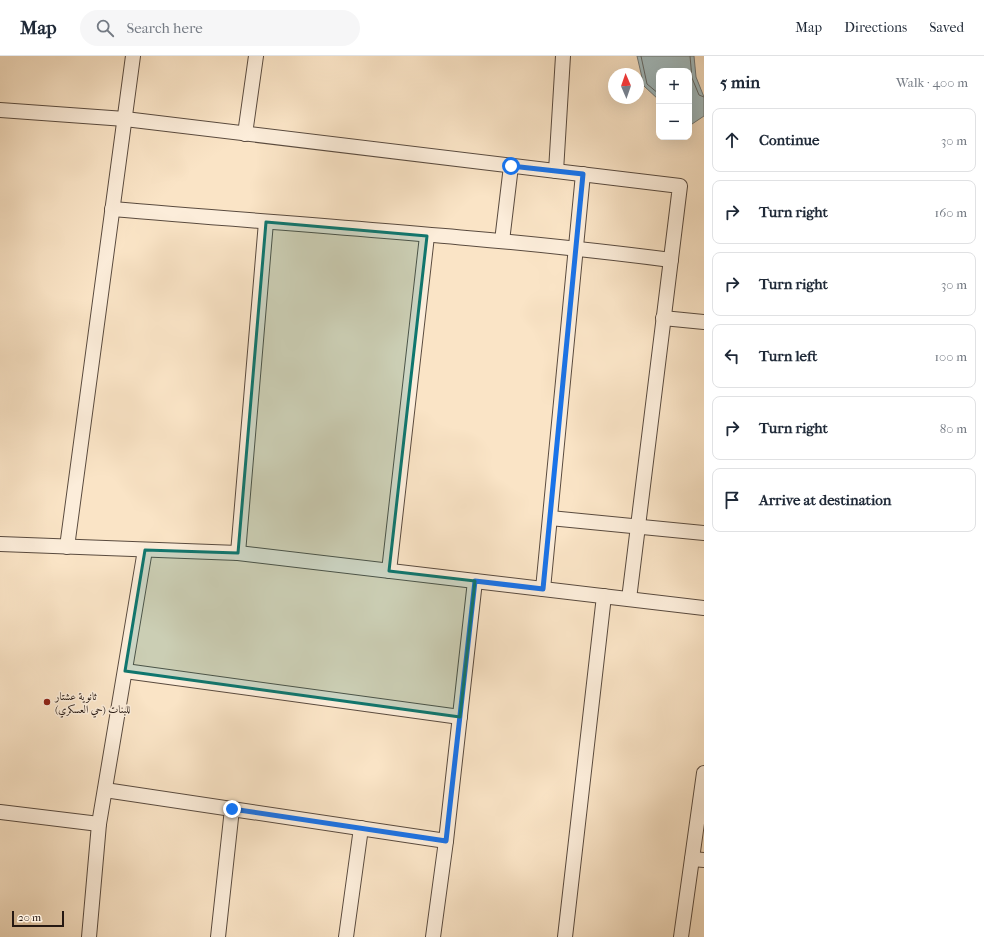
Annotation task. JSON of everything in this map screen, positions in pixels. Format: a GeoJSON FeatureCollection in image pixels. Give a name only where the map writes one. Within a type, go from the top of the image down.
{"type":"FeatureCollection","features":[{"type":"Feature","properties":{"kind":"street"},"geometry":{"type":"LineString","coordinates":[[67,547],[133,56]]}},
{"type":"Feature","properties":{"kind":"street"},"geometry":{"type":"LineString","coordinates":[[245,134],[256,56]]}},
{"type":"Feature","properties":{"kind":"street"},"geometry":{"type":"LineString","coordinates":[[556,171],[563,56]]}},
{"type":"Feature","properties":{"kind":"street"},"geometry":{"type":"LineString","coordinates":[[0,110],[125,119],[680,186],[629,599]]}},
{"type":"Feature","properties":{"kind":"street"},"geometry":{"type":"LineString","coordinates":[[502,241],[511,166]]}},
{"type":"Feature","properties":{"kind":"street"},"geometry":{"type":"LineString","coordinates":[[543,589],[583,174]]}},
{"type":"Feature","properties":{"kind":"street"},"geometry":{"type":"LineString","coordinates":[[112,209],[502,241],[576,248],[671,260]]}},
{"type":"Feature","properties":{"kind":"street"},"geometry":{"type":"LineString","coordinates":[[238,553],[266,222]]}},
{"type":"Feature","properties":{"kind":"street"},"geometry":{"type":"LineString","coordinates":[[389,571],[427,236]]}},
{"type":"Feature","properties":{"kind":"street"},"geometry":{"type":"LineString","coordinates":[[663,318],[704,322]]}},
{"type":"Feature","properties":{"kind":"street"},"geometry":{"type":"LineString","coordinates":[[550,518],[704,533]]}},
{"type":"Feature","properties":{"kind":"street"},"geometry":{"type":"LineString","coordinates":[[0,544],[238,553],[704,608]]}},
{"type":"Feature","properties":{"kind":"street"},"geometry":{"type":"LineString","coordinates":[[89,937],[99,824],[145,550]]}},
{"type":"Feature","properties":{"kind":"street"},"geometry":{"type":"LineString","coordinates":[[433,937],[446,841],[475,581]]}},
{"type":"Feature","properties":{"kind":"street"},"geometry":{"type":"LineString","coordinates":[[565,937],[604,596]]}},
{"type":"Feature","properties":{"kind":"street"},"geometry":{"type":"LineString","coordinates":[[125,671],[460,717]]}},
{"type":"Feature","properties":{"kind":"street"},"geometry":{"type":"LineString","coordinates":[[681,937],[698,860],[704,773]]}},
{"type":"Feature","properties":{"kind":"street"},"geometry":{"type":"LineString","coordinates":[[105,790],[446,841]]}},
{"type":"Feature","properties":{"kind":"street"},"geometry":{"type":"LineString","coordinates":[[218,937],[232,809]]}},
{"type":"Feature","properties":{"kind":"street"},"geometry":{"type":"LineString","coordinates":[[0,812],[99,824]]}},
{"type":"Feature","properties":{"kind":"street"},"geometry":{"type":"LineString","coordinates":[[346,937],[361,828]]}},
{"type":"Feature","properties":{"kind":"highlighted area"},"geometry":{"type":"Polygon","coordinates":[[[266,222],[427,236],[389,571],[475,581],[460,717],[125,671],[145,550],[238,553],[266,222]]]}},
{"type":"Feature","properties":{"kind":"water"},"geometry":{"type":"Polygon","coordinates":[[[637,56],[694,56],[696,77],[704,97],[704,116],[692,124],[692,68],[656,68],[656,97],[644,86],[644,68],[640,68],[637,56]]]}},
{"type":"Feature","properties":{"kind":"place","name":"ثانوية عشتار للبنات (حي العسكري)"},"geometry":{"type":"Point","coordinates":[47,702]}},
{"type":"Feature","properties":{"kind":"route"},"geometry":{"type":"LineString","coordinates":[[232,809],[446,841],[475,581],[543,589],[583,174],[511,166]]}}]}
